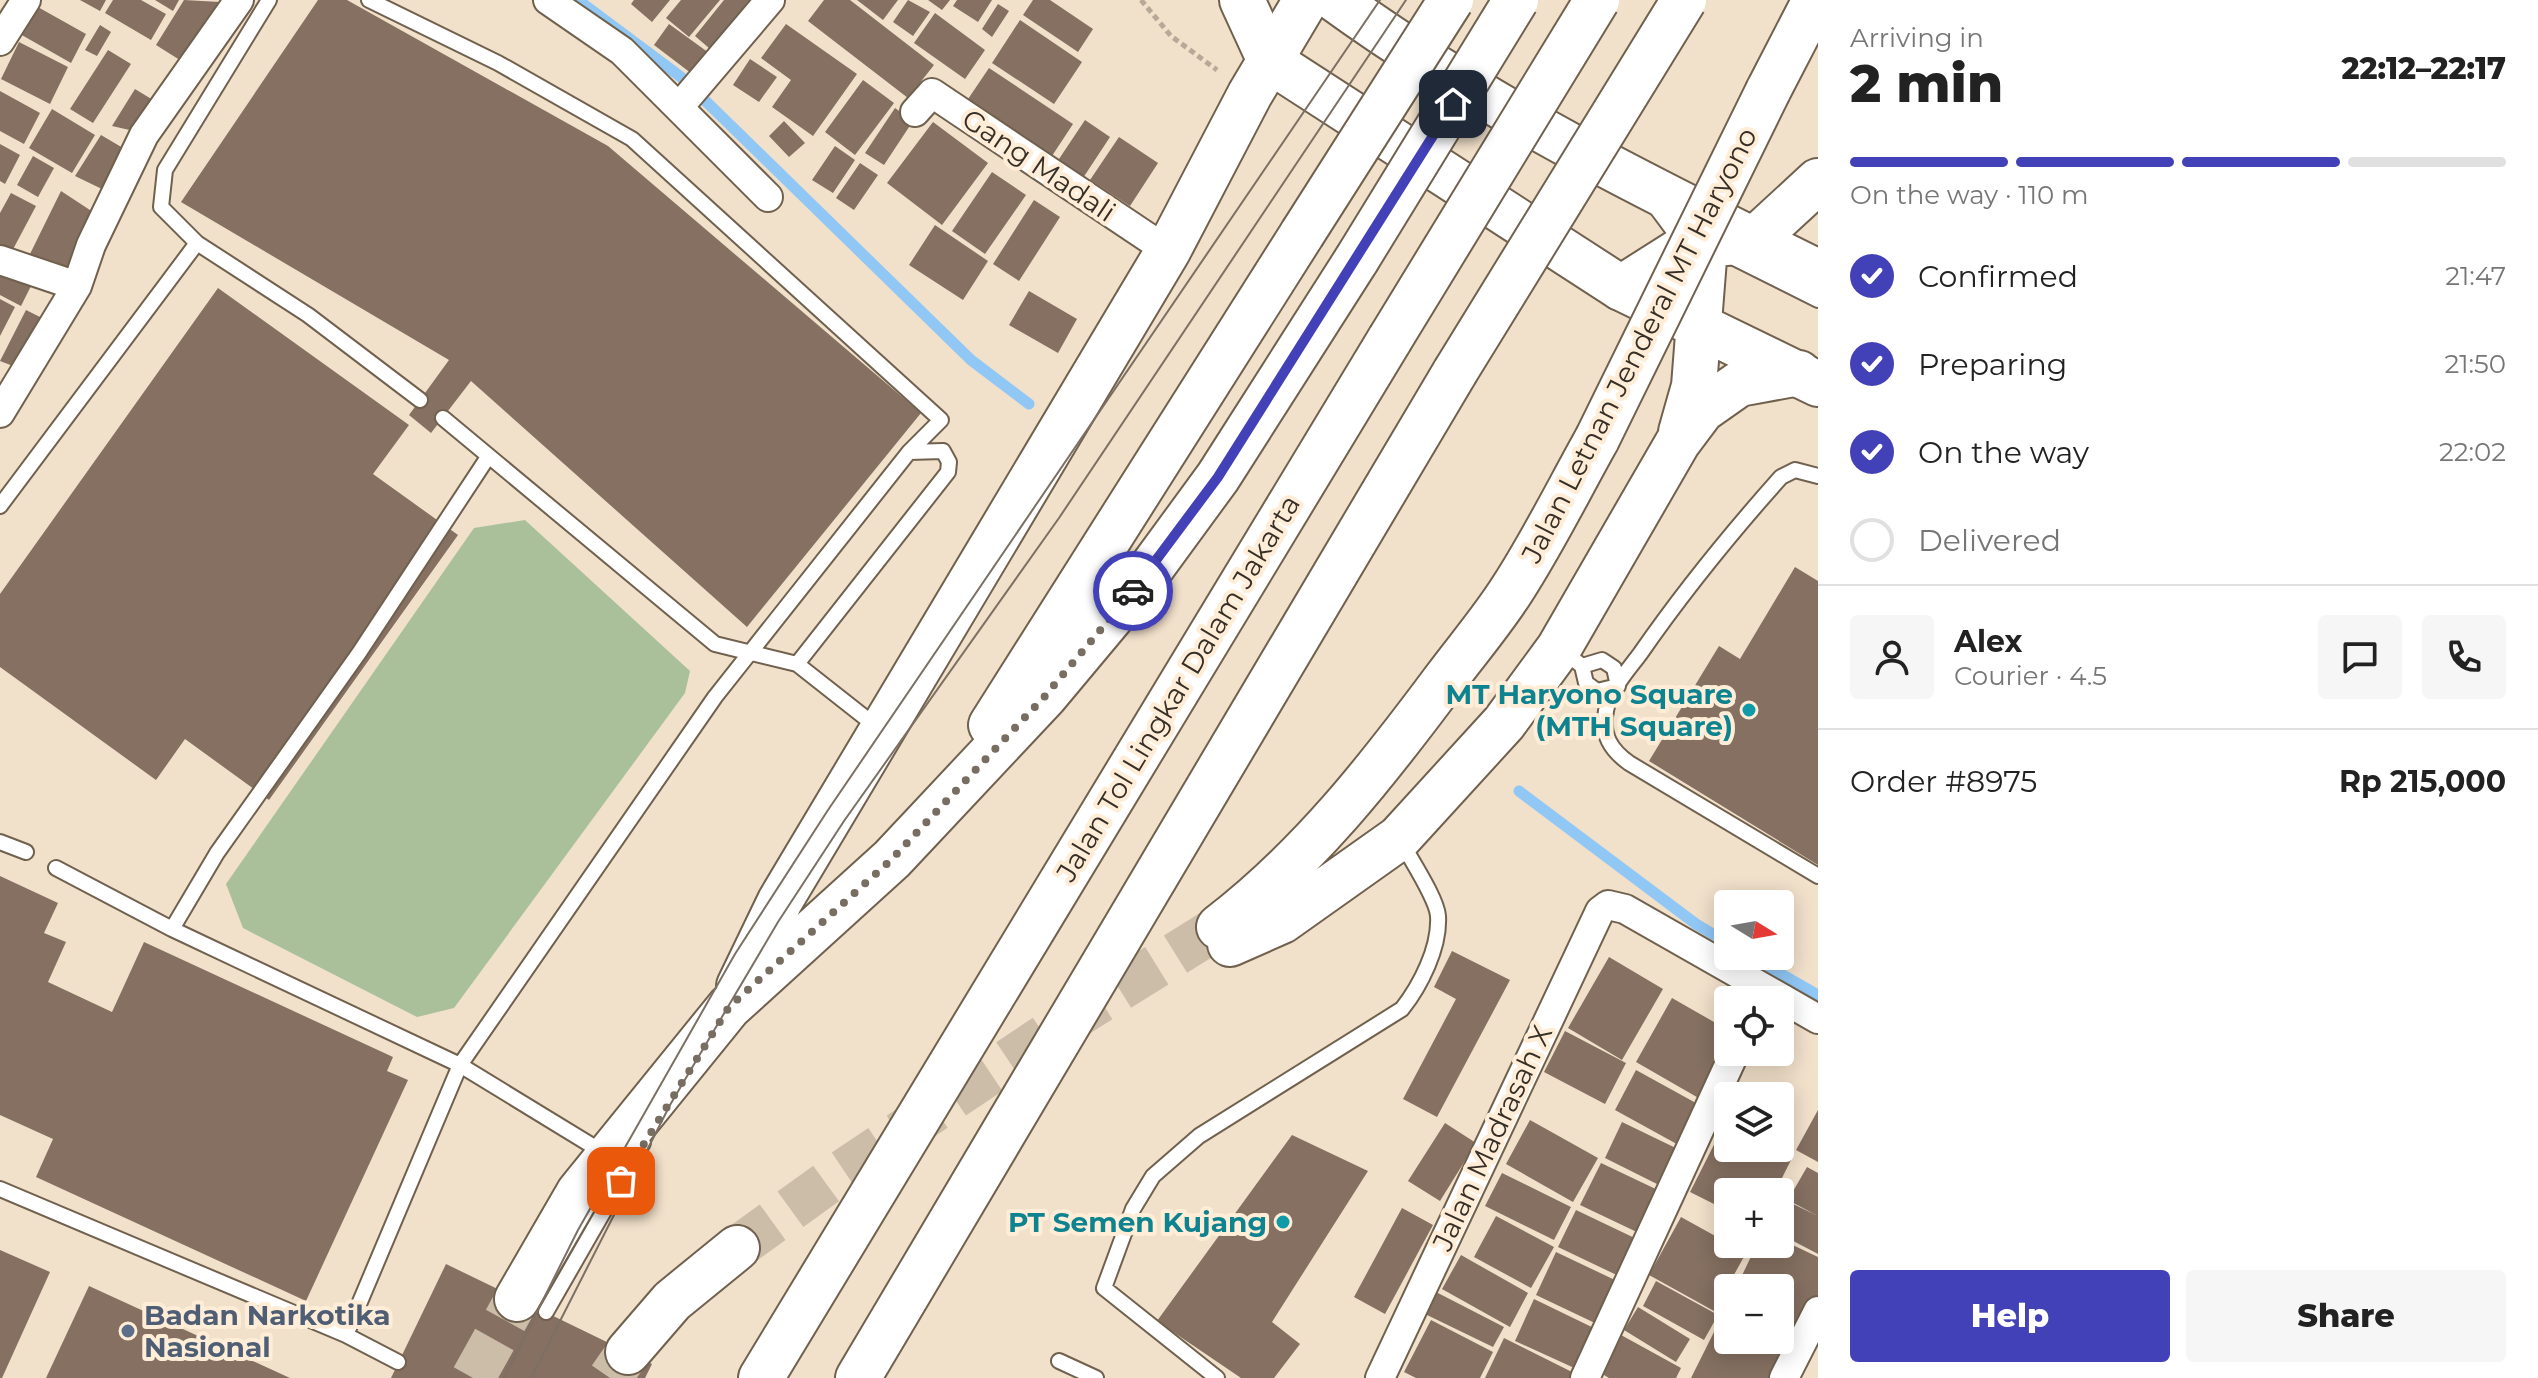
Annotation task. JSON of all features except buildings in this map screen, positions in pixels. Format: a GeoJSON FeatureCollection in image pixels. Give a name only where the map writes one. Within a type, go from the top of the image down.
{"type":"FeatureCollection","features":[{"type":"Feature","properties":{"kind":"main road"},"geometry":{"type":"LineString","coordinates":[[1242,0],[1260,78],[1621,288],[1700,328],[1812,376]]}},
{"type":"Feature","properties":{"kind":"main road"},"geometry":{"type":"LineString","coordinates":[[729,1007],[780,901],[1168,251],[1260,78],[1306,0]]}},
{"type":"Feature","properties":{"kind":"main road"},"geometry":{"type":"LineString","coordinates":[[1336,0],[1458,81],[1667,197],[1818,272]]}},
{"type":"Feature","properties":{"kind":"main road"},"geometry":{"type":"LineString","coordinates":[[936,811],[1451,0]]}},
{"type":"Feature","properties":{"kind":"main road"},"geometry":{"type":"LineString","coordinates":[[531,1305],[579,1192],[729,1007],[892,859],[1045,696],[1147,574],[1218,477],[1516,0]]}},
{"type":"Feature","properties":{"kind":"main road","name":"Jalan Tol Lingkar Dalam Jakarta"},"geometry":{"type":"LineString","coordinates":[[761,1378],[1597,0]]}},
{"type":"Feature","properties":{"kind":"main road"},"geometry":{"type":"LineString","coordinates":[[858,1378],[1455,372],[1684,0]]}},
{"type":"Feature","properties":{"kind":"main road","name":"Jalan Letnan Jenderal MT Haryono"},"geometry":{"type":"LineString","coordinates":[[1399,838],[1282,921],[1225,936],[1344,810],[1513,589],[1597,439],[1815,0]]}},
{"type":"Feature","properties":{"kind":"main road"},"geometry":{"type":"LineString","coordinates":[[1621,288],[1684,248],[1754,240],[1818,181]]}},
{"type":"Feature","properties":{"kind":"main road"},"geometry":{"type":"LineString","coordinates":[[1667,197],[1702,244],[1704,259],[1694,386],[1678,442]]}},
{"type":"Feature","properties":{"kind":"main road"},"geometry":{"type":"LineString","coordinates":[[1399,838],[1504,723],[1570,657],[1678,442],[1702,410],[1739,384],[1812,376]]}},
{"type":"Feature","properties":{"kind":"main road"},"geometry":{"type":"LineString","coordinates":[[621,1349],[672,1301],[737,1248]]}},
{"type":"Feature","properties":{"kind":"street"},"geometry":{"type":"LineString","coordinates":[[0,41],[26,0]]}},
{"type":"Feature","properties":{"kind":"street"},"geometry":{"type":"LineString","coordinates":[[0,413],[77,286],[91,245],[144,135],[239,0]]}},
{"type":"Feature","properties":{"kind":"street"},"geometry":{"type":"LineString","coordinates":[[548,0],[622,51],[768,197]]}},
{"type":"Feature","properties":{"kind":"street"},"geometry":{"type":"LineString","coordinates":[[691,93],[770,0]]}},
{"type":"Feature","properties":{"kind":"street","name":"Gang Madali"},"geometry":{"type":"LineString","coordinates":[[915,112],[932,93],[1168,251]]}},
{"type":"Feature","properties":{"kind":"street"},"geometry":{"type":"LineString","coordinates":[[0,260],[77,286]]}},
{"type":"Feature","properties":{"kind":"street","name":"Jalan Madrasah X"},"geometry":{"type":"LineString","coordinates":[[1383,1377],[1593,919],[1608,905],[1625,909],[1747,986]]}},
{"type":"Feature","properties":{"kind":"street"},"geometry":{"type":"LineString","coordinates":[[1794,1009],[1818,1019]]}},
{"type":"Feature","properties":{"kind":"street"},"geometry":{"type":"LineString","coordinates":[[1585,1378],[1729,1066]]}},
{"type":"Feature","properties":{"kind":"street"},"geometry":{"type":"LineString","coordinates":[[1784,1378],[1818,1311]]}},
{"type":"Feature","properties":{"kind":"lane"},"geometry":{"type":"LineString","coordinates":[[269,0],[165,170],[161,207],[197,243],[308,315],[420,400]]}},
{"type":"Feature","properties":{"kind":"lane"},"geometry":{"type":"LineString","coordinates":[[346,1335],[460,1065],[749,652],[909,452],[941,420],[632,139],[498,63],[369,0]]}},
{"type":"Feature","properties":{"kind":"lane"},"geometry":{"type":"LineString","coordinates":[[0,506],[197,243]]}},
{"type":"Feature","properties":{"kind":"lane"},"geometry":{"type":"LineString","coordinates":[[1702,244],[1818,300]]}},
{"type":"Feature","properties":{"kind":"lane"},"geometry":{"type":"LineString","coordinates":[[443,418],[715,644],[797,664],[883,731]]}},
{"type":"Feature","properties":{"kind":"lane"},"geometry":{"type":"LineString","coordinates":[[797,664],[858,591],[948,472],[949,462],[943,451],[909,452]]}},
{"type":"Feature","properties":{"kind":"lane"},"geometry":{"type":"LineString","coordinates":[[172,929],[217,853],[359,653],[488,457]]}},
{"type":"Feature","properties":{"kind":"lane"},"geometry":{"type":"LineString","coordinates":[[1818,476],[1795,470],[1781,477],[1683,593],[1618,686],[1606,709],[1605,730],[1612,750],[1818,876]]}},
{"type":"Feature","properties":{"kind":"lane"},"geometry":{"type":"LineString","coordinates":[[1570,657],[1602,660],[1614,668],[1618,686]]}},
{"type":"Feature","properties":{"kind":"lane"},"geometry":{"type":"LineString","coordinates":[[1570,657],[1586,683],[1597,691],[1618,686]]}},
{"type":"Feature","properties":{"kind":"lane"},"geometry":{"type":"LineString","coordinates":[[1217,1378],[1104,1288],[1111,1263],[1133,1209],[1153,1176],[1199,1136],[1402,1009],[1418,989],[1436,935],[1439,914],[1399,838]]}},
{"type":"Feature","properties":{"kind":"lane"},"geometry":{"type":"LineString","coordinates":[[0,842],[26,852]]}},
{"type":"Feature","properties":{"kind":"lane"},"geometry":{"type":"LineString","coordinates":[[56,868],[172,929],[460,1065],[608,1156]]}},
{"type":"Feature","properties":{"kind":"lane"},"geometry":{"type":"LineString","coordinates":[[531,1305],[652,1128],[729,1007]]}},
{"type":"Feature","properties":{"kind":"lane"},"geometry":{"type":"LineString","coordinates":[[0,1189],[346,1335],[398,1362]]}},
{"type":"Feature","properties":{"kind":"lane"},"geometry":{"type":"LineString","coordinates":[[1059,1361],[1096,1378]]}},
{"type":"Feature","properties":{"kind":"path"},"geometry":{"type":"LineString","coordinates":[[1141,0],[1171,36],[1260,78]]}},
{"type":"Feature","properties":{"kind":"green space"},"geometry":{"type":"Polygon","coordinates":[[[525,520],[690,671],[685,693],[454,1008],[417,1017],[243,928],[226,884],[474,528],[525,520]]]}},
{"type":"Feature","properties":{"kind":"waterway"},"geometry":{"type":"LineString","coordinates":[[578,0],[681,77],[971,360],[1029,404]]}},
{"type":"Feature","properties":{"kind":"waterway"},"geometry":{"type":"LineString","coordinates":[[1519,791],[1714,935]]}},
{"type":"Feature","properties":{"kind":"waterway"},"geometry":{"type":"LineString","coordinates":[[1774,970],[1818,995]]}},
{"type":"Feature","properties":{"kind":"tunnel"},"geometry":{"type":"LineString","coordinates":[[737,1248],[842,1172],[1057,1028],[1219,927]]}},
{"type":"Feature","properties":{"kind":"tunnel"},"geometry":{"type":"LineString","coordinates":[[473,1378],[517,1299]]}},
{"type":"Feature","properties":{"kind":"tunnel"},"geometry":{"type":"LineString","coordinates":[[610,1378],[628,1352]]}},
{"type":"Feature","properties":{"kind":"tram line"},"geometry":{"type":"LineString","coordinates":[[504,1378],[578,1230],[735,954],[828,810],[1380,0]]}},
{"type":"Feature","properties":{"kind":"tram line"},"geometry":{"type":"LineString","coordinates":[[531,1378],[670,1105],[778,922],[844,821],[1059,518],[1406,0]]}},
{"type":"Feature","properties":{"kind":"way so far"},"geometry":{"type":"LineString","coordinates":[[621,1181],[729,1007],[892,859],[1045,696],[1133,591]]}},
{"type":"Feature","properties":{"kind":"place","name":"MT Haryono Square (MTH Square)"},"geometry":{"type":"Point","coordinates":[1749,710]}},
{"type":"Feature","properties":{"kind":"place","name":"PT Semen Kujang"},"geometry":{"type":"Point","coordinates":[1283,1222]}},
{"type":"Feature","properties":{"kind":"place","name":"Badan Narkotika Nasional"},"geometry":{"type":"Point","coordinates":[128,1331]}},
{"type":"Feature","properties":{"kind":"route"},"geometry":{"type":"LineString","coordinates":[[1133,591],[1218,477],[1453,104]]}}]}
